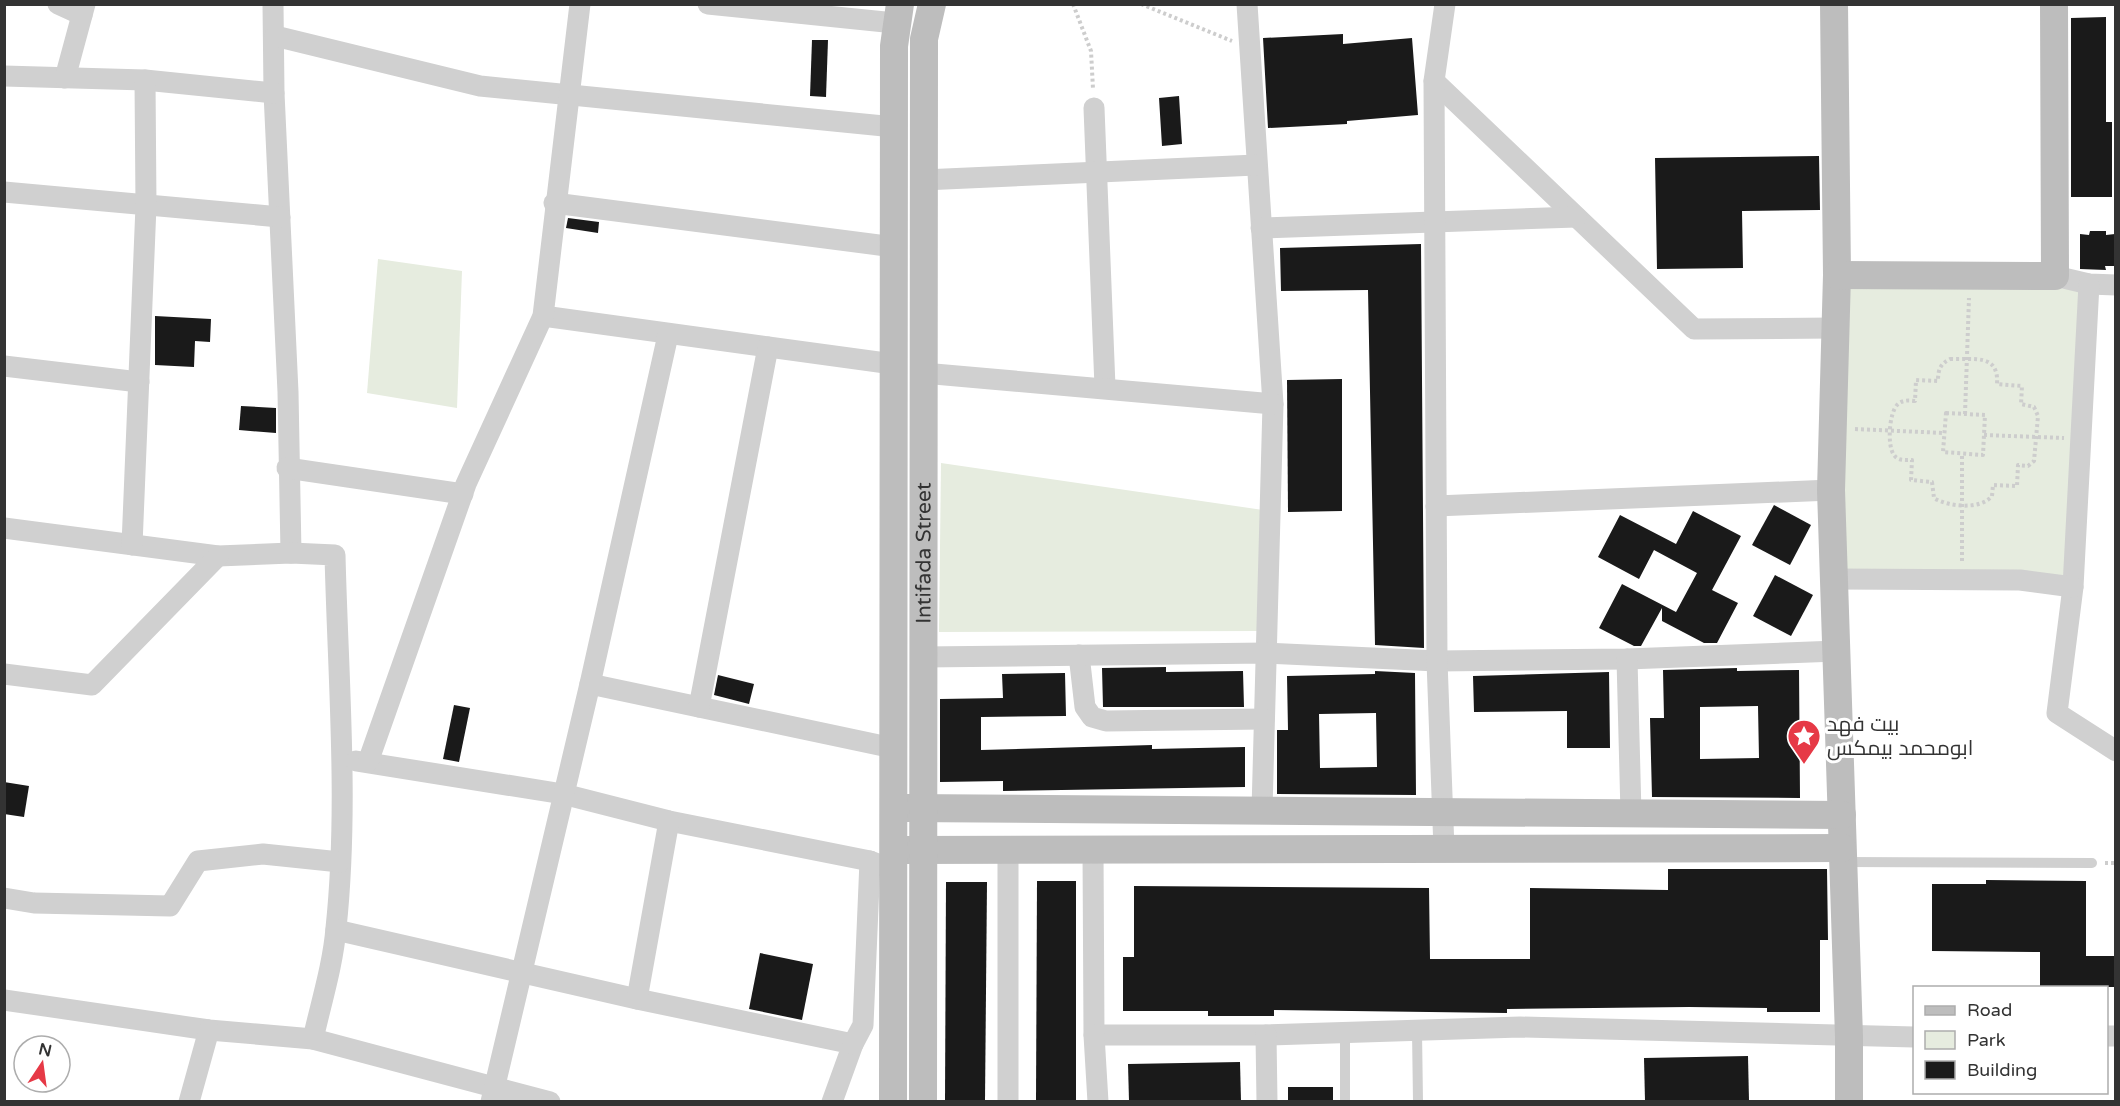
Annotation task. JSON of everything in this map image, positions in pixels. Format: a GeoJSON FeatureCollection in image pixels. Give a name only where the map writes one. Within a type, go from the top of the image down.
{"type":"FeatureCollection","features":[{"type":"Feature","properties":{"kind":"street"},"geometry":{"type":"LineString","coordinates":[[58,4],[84,10],[65,78]]}},
{"type":"Feature","properties":{"kind":"street"},"geometry":{"type":"LineString","coordinates":[[273,4],[274,93],[288,392],[287,468],[291,553]]}},
{"type":"Feature","properties":{"kind":"street"},"geometry":{"type":"LineString","coordinates":[[368,762],[463,494],[543,316],[554,203],[580,4]]}},
{"type":"Feature","properties":{"kind":"street"},"geometry":{"type":"LineString","coordinates":[[708,4],[896,24],[924,47]]}},
{"type":"Feature","properties":{"kind":"street","name":"Intifada Street"},"geometry":{"type":"LineString","coordinates":[[923,1101],[924,47],[932,4]]}},
{"type":"Feature","properties":{"kind":"street"},"geometry":{"type":"LineString","coordinates":[[1246,4],[1273,404],[1262,810]]}},
{"type":"Feature","properties":{"kind":"street"},"geometry":{"type":"LineString","coordinates":[[1444,849],[1437,661],[1434,81],[1445,4]]}},
{"type":"Feature","properties":{"kind":"street"},"geometry":{"type":"LineString","coordinates":[[1834,4],[1837,276],[1831,490],[1836,579],[1849,1101]]}},
{"type":"Feature","properties":{"kind":"street"},"geometry":{"type":"LineString","coordinates":[[2054,4],[2055,276]]}},
{"type":"Feature","properties":{"kind":"street","name":"Intifada Street"},"geometry":{"type":"LineString","coordinates":[[893,1101],[886,860],[893,808],[896,24]]}},
{"type":"Feature","properties":{"kind":"street"},"geometry":{"type":"LineString","coordinates":[[275,36],[480,86],[569,93],[894,127]]}},
{"type":"Feature","properties":{"kind":"street"},"geometry":{"type":"LineString","coordinates":[[4,76],[145,80],[274,93]]}},
{"type":"Feature","properties":{"kind":"street"},"geometry":{"type":"LineString","coordinates":[[132,545],[146,206],[145,80]]}},
{"type":"Feature","properties":{"kind":"street"},"geometry":{"type":"LineString","coordinates":[[1434,81],[1694,329],[1834,328]]}},
{"type":"Feature","properties":{"kind":"street"},"geometry":{"type":"LineString","coordinates":[[1094,108],[1105,387]]}},
{"type":"Feature","properties":{"kind":"street"},"geometry":{"type":"LineString","coordinates":[[924,180],[1256,165]]}},
{"type":"Feature","properties":{"kind":"street"},"geometry":{"type":"LineString","coordinates":[[4,192],[280,217]]}},
{"type":"Feature","properties":{"kind":"street"},"geometry":{"type":"LineString","coordinates":[[554,203],[894,247]]}},
{"type":"Feature","properties":{"kind":"street"},"geometry":{"type":"LineString","coordinates":[[1261,228],[1576,217]]}},
{"type":"Feature","properties":{"kind":"street"},"geometry":{"type":"LineString","coordinates":[[1837,276],[2055,276],[2089,284],[2115,285]]}},
{"type":"Feature","properties":{"kind":"street"},"geometry":{"type":"LineString","coordinates":[[2089,284],[2073,587],[2056,713],[2115,751]]}},
{"type":"Feature","properties":{"kind":"street"},"geometry":{"type":"LineString","coordinates":[[543,316],[893,364]]}},
{"type":"Feature","properties":{"kind":"street"},"geometry":{"type":"LineString","coordinates":[[493,1094],[590,684],[668,334]]}},
{"type":"Feature","properties":{"kind":"street"},"geometry":{"type":"LineString","coordinates":[[699,707],[768,347]]}},
{"type":"Feature","properties":{"kind":"street"},"geometry":{"type":"LineString","coordinates":[[4,366],[139,382]]}},
{"type":"Feature","properties":{"kind":"street"},"geometry":{"type":"LineString","coordinates":[[923,373],[1105,387],[1273,404]]}},
{"type":"Feature","properties":{"kind":"street"},"geometry":{"type":"LineString","coordinates":[[287,468],[463,494]]}},
{"type":"Feature","properties":{"kind":"street"},"geometry":{"type":"LineString","coordinates":[[1436,507],[1831,490]]}},
{"type":"Feature","properties":{"kind":"street"},"geometry":{"type":"LineString","coordinates":[[4,528],[218,556],[291,553],[335,555],[341,760],[340,862],[336,930],[313,1040]]}},
{"type":"Feature","properties":{"kind":"street"},"geometry":{"type":"LineString","coordinates":[[4,674],[92,685],[218,556]]}},
{"type":"Feature","properties":{"kind":"street"},"geometry":{"type":"LineString","coordinates":[[1836,579],[2020,580],[2073,587]]}},
{"type":"Feature","properties":{"kind":"street"},"geometry":{"type":"LineString","coordinates":[[923,657],[1266,653],[1437,661],[1627,659],[1837,651]]}},
{"type":"Feature","properties":{"kind":"street"},"geometry":{"type":"LineString","coordinates":[[1079,655],[1085,707],[1092,717],[1106,721],[1264,720]]}},
{"type":"Feature","properties":{"kind":"street"},"geometry":{"type":"LineString","coordinates":[[1627,659],[1631,814]]}},
{"type":"Feature","properties":{"kind":"street"},"geometry":{"type":"LineString","coordinates":[[590,684],[893,748]]}},
{"type":"Feature","properties":{"kind":"street"},"geometry":{"type":"LineString","coordinates":[[341,760],[368,762],[563,794],[669,821],[886,860],[923,850],[1444,849],[1842,855]]}},
{"type":"Feature","properties":{"kind":"street"},"geometry":{"type":"LineString","coordinates":[[893,808],[1842,815]]}},
{"type":"Feature","properties":{"kind":"street"},"geometry":{"type":"LineString","coordinates":[[637,999],[669,821]]}},
{"type":"Feature","properties":{"kind":"street"},"geometry":{"type":"LineString","coordinates":[[1008,850],[1008,1101]]}},
{"type":"Feature","properties":{"kind":"street"},"geometry":{"type":"LineString","coordinates":[[1093,850],[1094,1035],[1098,1101]]}},
{"type":"Feature","properties":{"kind":"street"},"geometry":{"type":"LineString","coordinates":[[4,898],[34,903],[170,906],[198,861],[263,854],[340,862]]}},
{"type":"Feature","properties":{"kind":"street"},"geometry":{"type":"LineString","coordinates":[[832,1101],[853,1044],[864,1025],[886,860]]}},
{"type":"Feature","properties":{"kind":"street"},"geometry":{"type":"LineString","coordinates":[[336,930],[637,999],[853,1044]]}},
{"type":"Feature","properties":{"kind":"street"},"geometry":{"type":"LineString","coordinates":[[4,1000],[209,1030],[313,1040],[493,1094],[550,1101]]}},
{"type":"Feature","properties":{"kind":"street"},"geometry":{"type":"LineString","coordinates":[[1094,1035],[1266,1035],[1520,1027],[1913,1037]]}},
{"type":"Feature","properties":{"kind":"street"},"geometry":{"type":"LineString","coordinates":[[189,1101],[209,1030]]}},
{"type":"Feature","properties":{"kind":"street"},"geometry":{"type":"LineString","coordinates":[[1266,1035],[1267,1101]]}},
{"type":"Feature","properties":{"kind":"lane"},"geometry":{"type":"LineString","coordinates":[[1842,855],[2092,862]]}},
{"type":"Feature","properties":{"kind":"lane"},"geometry":{"type":"LineString","coordinates":[[1418,1031],[1418,1101]]}},
{"type":"Feature","properties":{"kind":"lane"},"geometry":{"type":"LineString","coordinates":[[1345,1033],[1345,1101]]}},
{"type":"Feature","properties":{"kind":"path"},"geometry":{"type":"LineString","coordinates":[[1073,4],[1090,51],[1094,108]]}},
{"type":"Feature","properties":{"kind":"path"},"geometry":{"type":"LineString","coordinates":[[1141,4],[1249,48]]}},
{"type":"Feature","properties":{"kind":"path"},"geometry":{"type":"LineString","coordinates":[[1965,414],[1970,276]]}},
{"type":"Feature","properties":{"kind":"path"},"geometry":{"type":"LineString","coordinates":[[1950,359],[1994,364],[1998,371],[1997,384],[2022,386],[2021,404],[2034,407],[2038,416],[2034,461],[2028,466],[2018,465],[2017,486],[1993,485],[1989,501],[1980,505],[1941,502],[1934,498],[1932,482],[1911,480],[1912,460],[1900,460],[1894,455],[1890,446],[1891,430],[1892,413],[1897,405],[1905,400],[1915,401],[1916,380],[1938,381],[1938,371],[1943,363],[1950,359]]}},
{"type":"Feature","properties":{"kind":"path"},"geometry":{"type":"LineString","coordinates":[[1946,412],[1985,415],[1983,455],[1943,452],[1944,433],[1946,412]]}},
{"type":"Feature","properties":{"kind":"path"},"geometry":{"type":"LineString","coordinates":[[1832,428],[1944,433]]}},
{"type":"Feature","properties":{"kind":"path"},"geometry":{"type":"LineString","coordinates":[[1984,435],[2082,438]]}},
{"type":"Feature","properties":{"kind":"path"},"geometry":{"type":"LineString","coordinates":[[1962,453],[1962,580]]}},
{"type":"Feature","properties":{"kind":"green space"},"geometry":{"type":"Polygon","coordinates":[[[378,259],[462,271],[457,408],[367,393],[378,259]]]}},
{"type":"Feature","properties":{"kind":"green space"},"geometry":{"type":"Polygon","coordinates":[[[1843,282],[2082,289],[2070,581],[1842,574],[1843,282]]]}},
{"type":"Feature","properties":{"kind":"green space"},"geometry":{"type":"Polygon","coordinates":[[[941,463],[1263,510],[1259,631],[939,632],[941,463]]]}},
{"type":"Feature","properties":{"kind":"building"},"geometry":{"type":"Polygon","coordinates":[[[2106,17],[2106,122],[2112,122],[2112,197],[2071,197],[2071,18],[2106,17]]]}},
{"type":"Feature","properties":{"kind":"building"},"geometry":{"type":"Polygon","coordinates":[[[1343,34],[1343,44],[1412,38],[1418,115],[1347,121],[1347,124],[1268,128],[1263,38],[1343,34]]]}},
{"type":"Feature","properties":{"kind":"building"},"geometry":{"type":"Polygon","coordinates":[[[812,40],[828,40],[826,97],[810,96],[812,40]]]}},
{"type":"Feature","properties":{"kind":"building"},"geometry":{"type":"Polygon","coordinates":[[[1179,96],[1182,144],[1162,146],[1159,98],[1179,96]]]}},
{"type":"Feature","properties":{"kind":"building"},"geometry":{"type":"Polygon","coordinates":[[[1819,156],[1820,210],[1742,211],[1743,268],[1657,269],[1655,158],[1819,156]]]}},
{"type":"Feature","properties":{"kind":"building"},"geometry":{"type":"Polygon","coordinates":[[[568,218],[599,222],[598,233],[566,228],[568,218]]]}},
{"type":"Feature","properties":{"kind":"building"},"geometry":{"type":"Polygon","coordinates":[[[2090,231],[2106,231],[2106,235],[2115,234],[2115,266],[2105,266],[2106,270],[2080,269],[2080,234],[2089,235],[2090,231]]]}},
{"type":"Feature","properties":{"kind":"building"},"geometry":{"type":"Polygon","coordinates":[[[1421,244],[1424,648],[1375,645],[1368,290],[1281,291],[1280,248],[1421,244]]]}},
{"type":"Feature","properties":{"kind":"building"},"geometry":{"type":"Polygon","coordinates":[[[155,316],[211,319],[210,342],[195,341],[194,367],[155,365],[155,316]]]}},
{"type":"Feature","properties":{"kind":"building"},"geometry":{"type":"Polygon","coordinates":[[[1342,379],[1342,511],[1288,512],[1287,380],[1342,379]]]}},
{"type":"Feature","properties":{"kind":"building"},"geometry":{"type":"Polygon","coordinates":[[[241,406],[276,408],[276,433],[239,430],[241,406]]]}},
{"type":"Feature","properties":{"kind":"building"},"geometry":{"type":"Polygon","coordinates":[[[1774,505],[1811,525],[1790,565],[1752,545],[1774,505]]]}},
{"type":"Feature","properties":{"kind":"building"},"geometry":{"type":"Polygon","coordinates":[[[1693,511],[1741,536],[1712,590],[1738,603],[1717,643],[1704,643],[1662,621],[1662,608],[1641,646],[1634,646],[1599,628],[1622,584],[1676,612],[1697,573],[1654,550],[1639,579],[1598,557],[1620,515],[1676,544],[1693,511]]]}},
{"type":"Feature","properties":{"kind":"building"},"geometry":{"type":"Polygon","coordinates":[[[1775,575],[1813,595],[1791,636],[1753,616],[1775,575]]]}},
{"type":"Feature","properties":{"kind":"building"},"geometry":{"type":"Polygon","coordinates":[[[1166,667],[1166,672],[1243,671],[1244,707],[1103,707],[1102,668],[1166,667]]]}},
{"type":"Feature","properties":{"kind":"building"},"geometry":{"type":"Polygon","coordinates":[[[1737,668],[1737,671],[1799,670],[1800,798],[1652,797],[1650,718],[1664,718],[1663,670],[1737,668]],[[1758,706],[1700,707],[1700,759],[1759,758],[1758,706]]]}},
{"type":"Feature","properties":{"kind":"building"},"geometry":{"type":"Polygon","coordinates":[[[1375,671],[1415,673],[1416,795],[1277,794],[1277,730],[1288,730],[1287,676],[1375,674],[1375,671]],[[1376,713],[1319,714],[1320,768],[1377,767],[1376,713]]]}},
{"type":"Feature","properties":{"kind":"building"},"geometry":{"type":"Polygon","coordinates":[[[1609,672],[1610,748],[1567,748],[1567,711],[1474,712],[1473,676],[1609,672]]]}},
{"type":"Feature","properties":{"kind":"building"},"geometry":{"type":"Polygon","coordinates":[[[1065,673],[1066,716],[981,717],[981,750],[1152,745],[1152,749],[1245,747],[1245,787],[1003,791],[1003,781],[940,782],[940,699],[1003,698],[1002,674],[1065,673]]]}},
{"type":"Feature","properties":{"kind":"building"},"geometry":{"type":"Polygon","coordinates":[[[718,675],[754,684],[749,704],[714,695],[718,675]]]}},
{"type":"Feature","properties":{"kind":"building"},"geometry":{"type":"Polygon","coordinates":[[[454,705],[470,708],[459,762],[443,759],[454,705]]]}},
{"type":"Feature","properties":{"kind":"building"},"geometry":{"type":"Polygon","coordinates":[[[4,782],[29,786],[24,817],[4,814],[4,782]]]}},
{"type":"Feature","properties":{"kind":"building"},"geometry":{"type":"Polygon","coordinates":[[[1668,869],[1827,869],[1828,940],[1820,940],[1820,1012],[1767,1012],[1767,1008],[1689,1007],[1507,1009],[1507,1013],[1274,1010],[1274,1016],[1208,1016],[1208,1011],[1123,1011],[1123,957],[1134,957],[1134,886],[1429,888],[1430,959],[1530,959],[1530,888],[1668,890],[1668,869]]]}},
{"type":"Feature","properties":{"kind":"building"},"geometry":{"type":"Polygon","coordinates":[[[1986,880],[2086,881],[2086,956],[2115,956],[2115,987],[2040,986],[2040,952],[1932,951],[1932,884],[1986,884],[1986,880]]]}},
{"type":"Feature","properties":{"kind":"building"},"geometry":{"type":"Polygon","coordinates":[[[1037,881],[1076,881],[1076,1101],[1036,1101],[1037,881]]]}},
{"type":"Feature","properties":{"kind":"building"},"geometry":{"type":"Polygon","coordinates":[[[946,882],[987,882],[985,1101],[945,1101],[946,882]]]}},
{"type":"Feature","properties":{"kind":"building"},"geometry":{"type":"Polygon","coordinates":[[[760,953],[813,964],[802,1020],[749,1009],[760,953]]]}},
{"type":"Feature","properties":{"kind":"building"},"geometry":{"type":"Polygon","coordinates":[[[1748,1056],[1749,1101],[1645,1101],[1644,1058],[1748,1056]]]}},
{"type":"Feature","properties":{"kind":"building"},"geometry":{"type":"Polygon","coordinates":[[[1240,1062],[1241,1101],[1129,1101],[1128,1064],[1240,1062]]]}},
{"type":"Feature","properties":{"kind":"building"},"geometry":{"type":"Polygon","coordinates":[[[1288,1087],[1333,1087],[1333,1101],[1288,1101],[1288,1087]]]}},
{"type":"Feature","properties":{"kind":"place","name":"بيت فهد ابومحمد بيمكس"},"geometry":{"type":"Point","coordinates":[1804,765]}}]}
